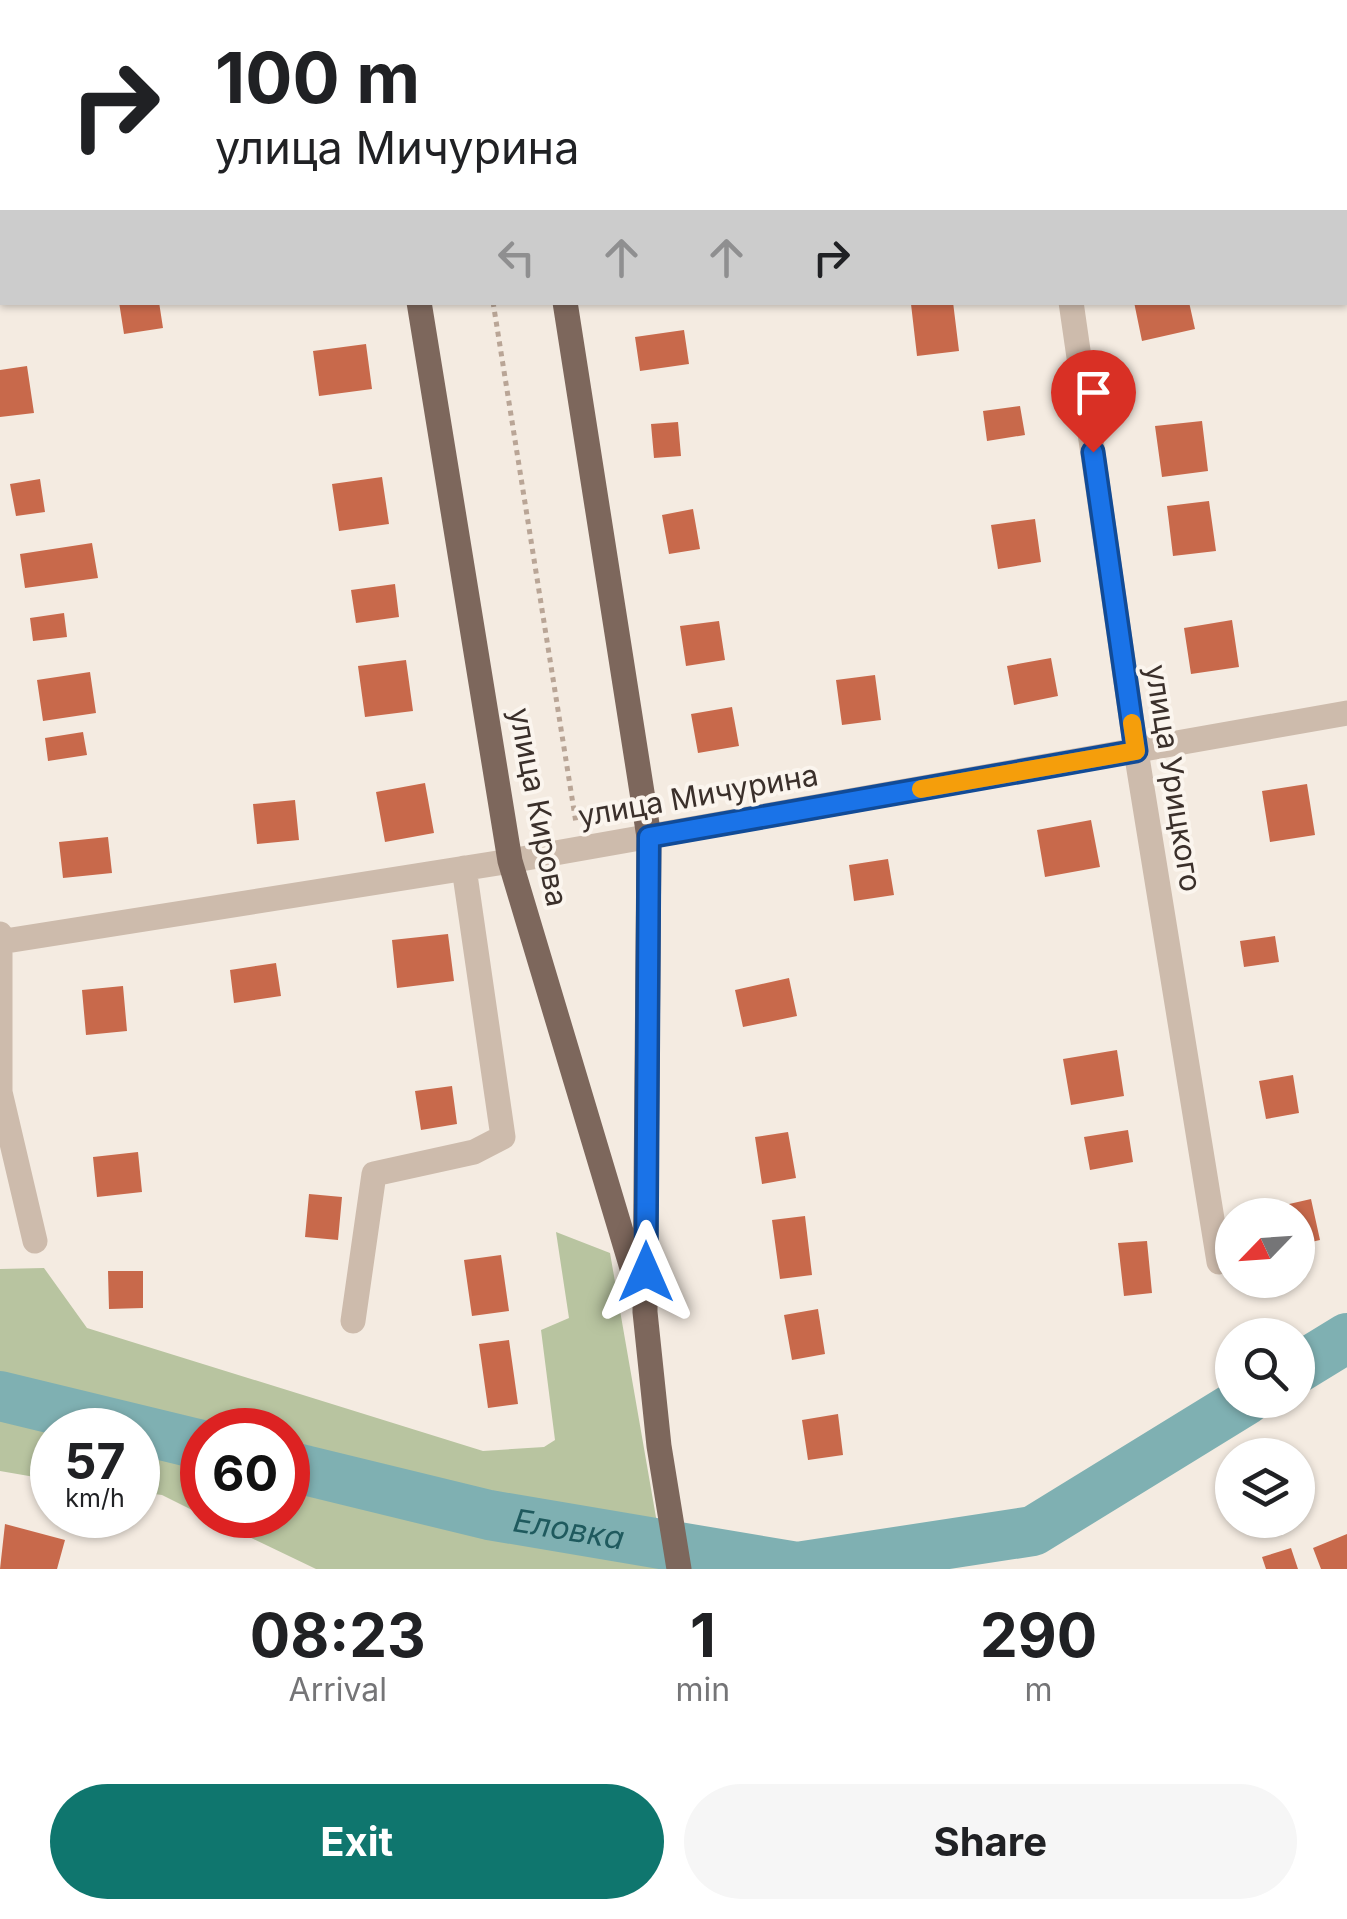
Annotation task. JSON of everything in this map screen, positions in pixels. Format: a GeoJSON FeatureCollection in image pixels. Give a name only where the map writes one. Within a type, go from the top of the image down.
{"type":"FeatureCollection","features":[{"type":"Feature","properties":{"kind":"main road","name":"улица Кирова"},"geometry":{"type":"LineString","coordinates":[[419,305],[510,861],[645,1312]]}},
{"type":"Feature","properties":{"kind":"main road","name":"улица Кирова"},"geometry":{"type":"LineString","coordinates":[[565,305],[649,837],[645,1312],[659,1446],[679,1569]]}},
{"type":"Feature","properties":{"kind":"street","name":"улица Урицкого"},"geometry":{"type":"LineString","coordinates":[[1072,305],[1136,751],[1215,1237]]}},
{"type":"Feature","properties":{"kind":"street","name":"улица Мичурина"},"geometry":{"type":"LineString","coordinates":[[1,942],[510,861],[1347,713]]}},
{"type":"Feature","properties":{"kind":"street"},"geometry":{"type":"LineString","coordinates":[[353,1321],[374,1174],[474,1152],[502,1137],[464,868]]}},
{"type":"Feature","properties":{"kind":"street"},"geometry":{"type":"LineString","coordinates":[[0,934],[0,1092],[34,1241]]}},
{"type":"Feature","properties":{"kind":"path"},"geometry":{"type":"LineString","coordinates":[[494,305],[580,848]]}},
{"type":"Feature","properties":{"kind":"green space"},"geometry":{"type":"Polygon","coordinates":[[[556,1232],[610,1253],[665,1569],[316,1569],[251,1538],[310,1538],[310,1408],[180,1408],[180,1504],[160,1495],[160,1408],[30,1408],[30,1476],[0,1471],[0,1269],[44,1268],[87,1328],[483,1451],[544,1447],[555,1440],[541,1330],[569,1318],[556,1232]]]}},
{"type":"Feature","properties":{"kind":"building"},"geometry":{"type":"Polygon","coordinates":[[[119,305],[159,305],[163,328],[124,334],[119,305]]]}},
{"type":"Feature","properties":{"kind":"building"},"geometry":{"type":"Polygon","coordinates":[[[911,305],[953,305],[959,351],[917,356],[911,305]]]}},
{"type":"Feature","properties":{"kind":"building"},"geometry":{"type":"Polygon","coordinates":[[[1135,305],[1190,305],[1195,329],[1142,341],[1135,305]]]}},
{"type":"Feature","properties":{"kind":"building"},"geometry":{"type":"Polygon","coordinates":[[[684,330],[689,364],[640,371],[635,337],[684,330]]]}},
{"type":"Feature","properties":{"kind":"building"},"geometry":{"type":"Polygon","coordinates":[[[366,344],[372,389],[319,396],[313,351],[366,344]]]}},
{"type":"Feature","properties":{"kind":"building"},"geometry":{"type":"Polygon","coordinates":[[[27,366],[34,413],[0,417],[0,370],[27,366]]]}},
{"type":"Feature","properties":{"kind":"building"},"geometry":{"type":"Polygon","coordinates":[[[1020,406],[1025,435],[987,441],[983,411],[1020,406]]]}},
{"type":"Feature","properties":{"kind":"building"},"geometry":{"type":"Polygon","coordinates":[[[1202,421],[1208,471],[1162,477],[1155,426],[1202,421]]]}},
{"type":"Feature","properties":{"kind":"building"},"geometry":{"type":"Polygon","coordinates":[[[678,422],[681,456],[654,458],[651,424],[678,422]]]}},
{"type":"Feature","properties":{"kind":"building"},"geometry":{"type":"Polygon","coordinates":[[[382,477],[389,524],[339,531],[332,484],[382,477]]]}},
{"type":"Feature","properties":{"kind":"building"},"geometry":{"type":"Polygon","coordinates":[[[40,479],[45,512],[16,516],[10,484],[40,479]]]}},
{"type":"Feature","properties":{"kind":"building"},"geometry":{"type":"Polygon","coordinates":[[[1209,501],[1216,551],[1173,556],[1167,506],[1209,501]]]}},
{"type":"Feature","properties":{"kind":"building"},"geometry":{"type":"Polygon","coordinates":[[[693,509],[700,549],[669,554],[662,515],[693,509]]]}},
{"type":"Feature","properties":{"kind":"building"},"geometry":{"type":"Polygon","coordinates":[[[1035,519],[1041,562],[998,569],[991,525],[1035,519]]]}},
{"type":"Feature","properties":{"kind":"building"},"geometry":{"type":"Polygon","coordinates":[[[92,543],[98,578],[25,588],[20,554],[92,543]]]}},
{"type":"Feature","properties":{"kind":"building"},"geometry":{"type":"Polygon","coordinates":[[[395,584],[399,617],[356,623],[351,590],[395,584]]]}},
{"type":"Feature","properties":{"kind":"building"},"geometry":{"type":"Polygon","coordinates":[[[64,613],[67,637],[33,641],[30,618],[64,613]]]}},
{"type":"Feature","properties":{"kind":"building"},"geometry":{"type":"Polygon","coordinates":[[[1232,620],[1239,667],[1191,674],[1184,628],[1232,620]]]}},
{"type":"Feature","properties":{"kind":"building"},"geometry":{"type":"Polygon","coordinates":[[[719,621],[725,660],[686,666],[680,626],[719,621]]]}},
{"type":"Feature","properties":{"kind":"building"},"geometry":{"type":"Polygon","coordinates":[[[1051,658],[1058,696],[1014,705],[1007,666],[1051,658]]]}},
{"type":"Feature","properties":{"kind":"building"},"geometry":{"type":"Polygon","coordinates":[[[406,660],[413,711],[365,717],[358,666],[406,660]]]}},
{"type":"Feature","properties":{"kind":"building"},"geometry":{"type":"Polygon","coordinates":[[[90,672],[96,713],[43,721],[37,680],[90,672]]]}},
{"type":"Feature","properties":{"kind":"building"},"geometry":{"type":"Polygon","coordinates":[[[875,675],[881,720],[842,725],[836,680],[875,675]]]}},
{"type":"Feature","properties":{"kind":"building"},"geometry":{"type":"Polygon","coordinates":[[[732,707],[739,746],[698,753],[691,714],[732,707]]]}},
{"type":"Feature","properties":{"kind":"building"},"geometry":{"type":"Polygon","coordinates":[[[83,732],[87,755],[48,761],[45,738],[83,732]]]}},
{"type":"Feature","properties":{"kind":"building"},"geometry":{"type":"Polygon","coordinates":[[[425,783],[434,833],[385,842],[376,792],[425,783]]]}},
{"type":"Feature","properties":{"kind":"building"},"geometry":{"type":"Polygon","coordinates":[[[1307,784],[1315,835],[1270,842],[1262,791],[1307,784]]]}},
{"type":"Feature","properties":{"kind":"building"},"geometry":{"type":"Polygon","coordinates":[[[295,800],[299,840],[257,844],[253,804],[295,800]]]}},
{"type":"Feature","properties":{"kind":"building"},"geometry":{"type":"Polygon","coordinates":[[[1091,820],[1100,867],[1045,877],[1037,830],[1091,820]]]}},
{"type":"Feature","properties":{"kind":"building"},"geometry":{"type":"Polygon","coordinates":[[[108,837],[112,873],[63,878],[59,842],[108,837]]]}},
{"type":"Feature","properties":{"kind":"building"},"geometry":{"type":"Polygon","coordinates":[[[888,859],[894,895],[854,901],[849,865],[888,859]]]}},
{"type":"Feature","properties":{"kind":"building"},"geometry":{"type":"Polygon","coordinates":[[[448,934],[454,981],[397,988],[392,940],[448,934]]]}},
{"type":"Feature","properties":{"kind":"building"},"geometry":{"type":"Polygon","coordinates":[[[1275,936],[1279,962],[1244,967],[1240,941],[1275,936]]]}},
{"type":"Feature","properties":{"kind":"building"},"geometry":{"type":"Polygon","coordinates":[[[276,963],[281,996],[234,1003],[230,970],[276,963]]]}},
{"type":"Feature","properties":{"kind":"building"},"geometry":{"type":"Polygon","coordinates":[[[789,978],[797,1016],[743,1027],[735,990],[789,978]]]}},
{"type":"Feature","properties":{"kind":"building"},"geometry":{"type":"Polygon","coordinates":[[[123,986],[127,1031],[86,1035],[82,990],[123,986]]]}},
{"type":"Feature","properties":{"kind":"building"},"geometry":{"type":"Polygon","coordinates":[[[1117,1050],[1124,1096],[1071,1105],[1063,1059],[1117,1050]]]}},
{"type":"Feature","properties":{"kind":"building"},"geometry":{"type":"Polygon","coordinates":[[[1293,1075],[1299,1113],[1266,1119],[1259,1081],[1293,1075]]]}},
{"type":"Feature","properties":{"kind":"building"},"geometry":{"type":"Polygon","coordinates":[[[452,1086],[457,1124],[421,1130],[415,1091],[452,1086]]]}},
{"type":"Feature","properties":{"kind":"building"},"geometry":{"type":"Polygon","coordinates":[[[1128,1130],[1133,1162],[1090,1170],[1084,1137],[1128,1130]]]}},
{"type":"Feature","properties":{"kind":"building"},"geometry":{"type":"Polygon","coordinates":[[[788,1132],[796,1178],[762,1184],[755,1137],[788,1132]]]}},
{"type":"Feature","properties":{"kind":"building"},"geometry":{"type":"Polygon","coordinates":[[[138,1152],[142,1192],[97,1197],[93,1157],[138,1152]]]}},
{"type":"Feature","properties":{"kind":"building"},"geometry":{"type":"Polygon","coordinates":[[[309,1194],[342,1197],[338,1240],[305,1237],[309,1194]]]}},
{"type":"Feature","properties":{"kind":"building"},"geometry":{"type":"Polygon","coordinates":[[[805,1216],[812,1275],[780,1279],[772,1220],[805,1216]]]}},
{"type":"Feature","properties":{"kind":"building"},"geometry":{"type":"Polygon","coordinates":[[[1147,1241],[1152,1293],[1124,1296],[1118,1243],[1147,1241]]]}},
{"type":"Feature","properties":{"kind":"building"},"geometry":{"type":"Polygon","coordinates":[[[501,1255],[509,1311],[472,1316],[464,1260],[501,1255]]]}},
{"type":"Feature","properties":{"kind":"building"},"geometry":{"type":"Polygon","coordinates":[[[108,1271],[143,1271],[143,1308],[109,1309],[108,1271]]]}},
{"type":"Feature","properties":{"kind":"building"},"geometry":{"type":"Polygon","coordinates":[[[818,1309],[825,1354],[792,1360],[784,1315],[818,1309]]]}},
{"type":"Feature","properties":{"kind":"building"},"geometry":{"type":"Polygon","coordinates":[[[509,1340],[518,1404],[488,1408],[479,1344],[509,1340]]]}},
{"type":"Feature","properties":{"kind":"building"},"geometry":{"type":"Polygon","coordinates":[[[838,1414],[843,1455],[808,1460],[802,1420],[838,1414]]]}},
{"type":"Feature","properties":{"kind":"building"},"geometry":{"type":"Polygon","coordinates":[[[5,1524],[30,1531],[30,1538],[65,1540],[57,1569],[0,1569],[5,1524]]]}},
{"type":"Feature","properties":{"kind":"building"},"geometry":{"type":"Polygon","coordinates":[[[1347,1534],[1347,1569],[1321,1569],[1313,1548],[1347,1534]]]}},
{"type":"Feature","properties":{"kind":"building"},"geometry":{"type":"Polygon","coordinates":[[[1291,1548],[1298,1569],[1266,1569],[1262,1557],[1291,1548]]]}},
{"type":"Feature","properties":{"kind":"waterway","name":"Еловка"},"geometry":{"type":"LineString","coordinates":[[1315,1358],[1347,1338]]}},
{"type":"Feature","properties":{"kind":"waterway","name":"Еловка"},"geometry":{"type":"LineString","coordinates":[[0,1396],[180,1440]]}},
{"type":"Feature","properties":{"kind":"waterway","name":"Еловка"},"geometry":{"type":"LineString","coordinates":[[310,1471],[489,1515],[797,1567],[1033,1531],[1217,1418]]}},
{"type":"Feature","properties":{"kind":"slow traffic"},"geometry":{"type":"LineString","coordinates":[[921,789],[1136,751],[1132,723]]}},
{"type":"Feature","properties":{"kind":"route"},"geometry":{"type":"LineString","coordinates":[[646,1272],[649,837],[1136,751],[1093,452]]}}]}
